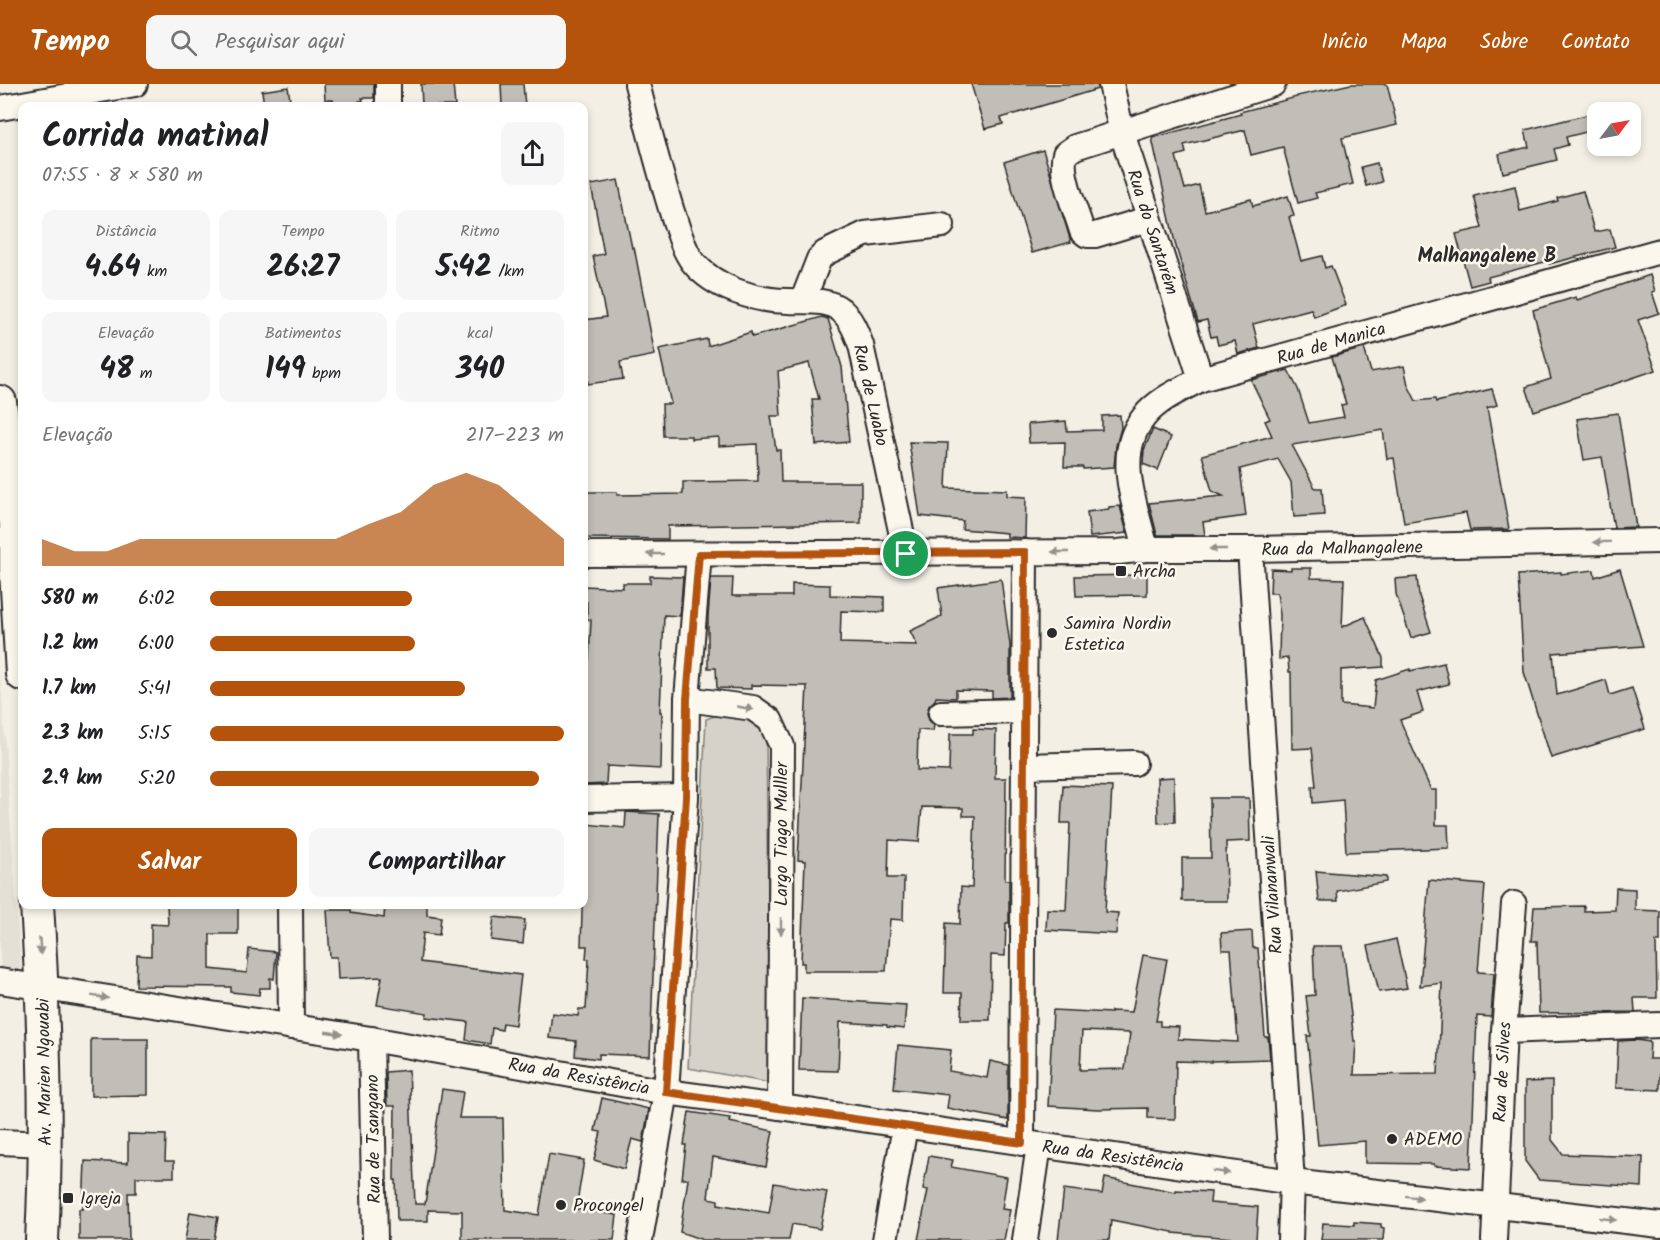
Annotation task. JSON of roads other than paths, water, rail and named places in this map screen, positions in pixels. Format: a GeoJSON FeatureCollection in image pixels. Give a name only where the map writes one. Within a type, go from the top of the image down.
{"type":"FeatureCollection","features":[{"type":"Feature","properties":{"kind":"main road"},"geometry":{"type":"LineString","coordinates":[[0,402],[13,529],[13,569],[18,627]]}},
{"type":"Feature","properties":{"kind":"main road","name":"Av. Marien Ngouabi"},"geometry":{"type":"LineString","coordinates":[[37,909],[46,1144],[42,1240]]}},
{"type":"Feature","properties":{"kind":"street"},"geometry":{"type":"LineString","coordinates":[[34,102],[135,84]]}},
{"type":"Feature","properties":{"kind":"street"},"geometry":{"type":"LineString","coordinates":[[388,84],[388,102]]}},
{"type":"Feature","properties":{"kind":"street","name":"Rua de Luabo"},"geometry":{"type":"LineString","coordinates":[[637,84],[668,200],[681,238],[693,262],[714,280],[754,296],[788,301],[823,302],[839,309],[852,323],[861,345],[906,554]]}},
{"type":"Feature","properties":{"kind":"street","name":"Rua do Santarém"},"geometry":{"type":"LineString","coordinates":[[1111,84],[1122,133],[1148,219],[1201,379]]}},
{"type":"Feature","properties":{"kind":"street"},"geometry":{"type":"LineString","coordinates":[[1148,219],[1095,236],[1087,235],[1082,231],[1067,182],[1063,160],[1069,149],[1273,84]]}},
{"type":"Feature","properties":{"kind":"street"},"geometry":{"type":"LineString","coordinates":[[0,108],[18,105]]}},
{"type":"Feature","properties":{"kind":"street"},"geometry":{"type":"LineString","coordinates":[[803,300],[819,259],[825,253],[865,234],[942,225]]}},
{"type":"Feature","properties":{"kind":"street","name":"Rua de Manica"},"geometry":{"type":"LineString","coordinates":[[1146,549],[1127,469],[1128,448],[1145,415],[1165,399],[1201,379],[1660,251]]}},
{"type":"Feature","properties":{"kind":"street","name":"Rua da Malhangalene"},"geometry":{"type":"LineString","coordinates":[[588,554],[1118,552],[1146,549],[1660,541]]}},
{"type":"Feature","properties":{"kind":"street","name":"Rua Vilananwali"},"geometry":{"type":"LineString","coordinates":[[1250,549],[1292,1182],[1290,1240]]}},
{"type":"Feature","properties":{"kind":"street"},"geometry":{"type":"LineString","coordinates":[[1025,552],[1024,766],[1030,1144],[1025,1240]]}},
{"type":"Feature","properties":{"kind":"street"},"geometry":{"type":"LineString","coordinates":[[640,1240],[666,1092],[686,797],[687,699],[699,554]]}},
{"type":"Feature","properties":{"kind":"street","name":"Largo Tiago Mulller"},"geometry":{"type":"LineString","coordinates":[[687,699],[753,708],[770,720],[782,746],[780,1107]]}},
{"type":"Feature","properties":{"kind":"street"},"geometry":{"type":"LineString","coordinates":[[941,713],[1024,711]]}},
{"type":"Feature","properties":{"kind":"street"},"geometry":{"type":"LineString","coordinates":[[1024,766],[1134,763]]}},
{"type":"Feature","properties":{"kind":"street"},"geometry":{"type":"LineString","coordinates":[[588,799],[686,797]]}},
{"type":"Feature","properties":{"kind":"street","name":"Rua de Silves"},"geometry":{"type":"LineString","coordinates":[[1494,1240],[1504,1031],[1514,904]]}},
{"type":"Feature","properties":{"kind":"street"},"geometry":{"type":"LineString","coordinates":[[290,909],[291,1027]]}},
{"type":"Feature","properties":{"kind":"street","name":"Rua da Resistência"},"geometry":{"type":"LineString","coordinates":[[0,981],[371,1039],[666,1092],[1292,1182],[1660,1225]]}},
{"type":"Feature","properties":{"kind":"street"},"geometry":{"type":"LineString","coordinates":[[1504,1031],[1660,1024]]}},
{"type":"Feature","properties":{"kind":"street","name":"Rua de Tsangano"},"geometry":{"type":"LineString","coordinates":[[371,1039],[375,1240]]}},
{"type":"Feature","properties":{"kind":"street"},"geometry":{"type":"LineString","coordinates":[[885,1240],[905,1126]]}},
{"type":"Feature","properties":{"kind":"street"},"geometry":{"type":"LineString","coordinates":[[0,1142],[46,1144]]}},
{"type":"Feature","properties":{"kind":"place","name":"Archa"},"geometry":{"type":"Point","coordinates":[1121,571]}},
{"type":"Feature","properties":{"kind":"place","name":"Samira Nordin Estetica"},"geometry":{"type":"Point","coordinates":[1052,633]}},
{"type":"Feature","properties":{"kind":"place","name":"ADEMO"},"geometry":{"type":"Point","coordinates":[1392,1139]}},
{"type":"Feature","properties":{"kind":"place","name":"Igreja"},"geometry":{"type":"Point","coordinates":[68,1198]}},
{"type":"Feature","properties":{"kind":"place","name":"Procongel"},"geometry":{"type":"Point","coordinates":[561,1205]}},
{"type":"Feature","properties":{"kind":"district","name":"Malhangalene B"},"geometry":{"type":"Point","coordinates":[1487,255]}}]}
